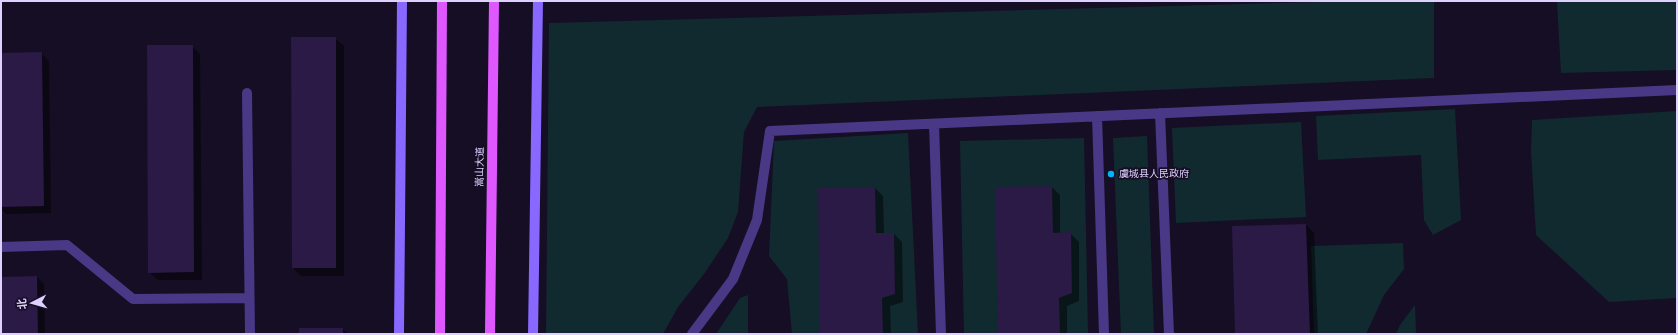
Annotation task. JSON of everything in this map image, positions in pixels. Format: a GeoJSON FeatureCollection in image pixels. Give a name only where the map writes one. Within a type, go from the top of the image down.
{"type":"FeatureCollection","features":[{"type":"Feature","properties":{"kind":"main road"},"geometry":{"type":"LineString","coordinates":[[399,334],[402,1]]}},
{"type":"Feature","properties":{"kind":"main road"},"geometry":{"type":"LineString","coordinates":[[440,334],[442,1]]}},
{"type":"Feature","properties":{"kind":"main road","name":"嵩山大道"},"geometry":{"type":"LineString","coordinates":[[490,334],[494,1]]}},
{"type":"Feature","properties":{"kind":"main road"},"geometry":{"type":"LineString","coordinates":[[533,334],[538,1]]}},
{"type":"Feature","properties":{"kind":"lane"},"geometry":{"type":"LineString","coordinates":[[692,334],[733,279],[757,220],[770,131],[1677,90]]}},
{"type":"Feature","properties":{"kind":"lane"},"geometry":{"type":"LineString","coordinates":[[248,93],[250,334]]}},
{"type":"Feature","properties":{"kind":"lane"},"geometry":{"type":"LineString","coordinates":[[1160,113],[1169,334]]}},
{"type":"Feature","properties":{"kind":"lane"},"geometry":{"type":"LineString","coordinates":[[1097,116],[1104,334]]}},
{"type":"Feature","properties":{"kind":"lane"},"geometry":{"type":"LineString","coordinates":[[934,124],[941,334]]}},
{"type":"Feature","properties":{"kind":"lane"},"geometry":{"type":"LineString","coordinates":[[1,247],[67,245],[133,299],[249,298]]}},
{"type":"Feature","properties":{"kind":"green space"},"geometry":{"type":"Polygon","coordinates":[[[1356,1],[1434,1],[1434,78],[757,107],[744,132],[738,212],[728,238],[704,274],[678,307],[663,334],[546,334],[549,23],[1356,1]]]}},
{"type":"Feature","properties":{"kind":"green space"},"geometry":{"type":"Polygon","coordinates":[[[1557,1],[1677,1],[1677,70],[1561,73],[1557,1]]]}},
{"type":"Feature","properties":{"kind":"green space"},"geometry":{"type":"Polygon","coordinates":[[[1455,109],[1461,220],[1433,235],[1424,220],[1421,155],[1318,160],[1316,116],[1455,109]]]}},
{"type":"Feature","properties":{"kind":"green space"},"geometry":{"type":"Polygon","coordinates":[[[1677,111],[1677,298],[1609,302],[1536,235],[1531,151],[1532,120],[1677,111]]]}},
{"type":"Feature","properties":{"kind":"green space"},"geometry":{"type":"Polygon","coordinates":[[[1301,122],[1306,217],[1176,223],[1172,128],[1301,122]]]}},
{"type":"Feature","properties":{"kind":"green space"},"geometry":{"type":"Polygon","coordinates":[[[908,133],[918,334],[792,334],[787,279],[769,256],[774,141],[908,133]]]}},
{"type":"Feature","properties":{"kind":"green space"},"geometry":{"type":"Polygon","coordinates":[[[1147,136],[1154,334],[1121,334],[1113,138],[1147,136]]]}},
{"type":"Feature","properties":{"kind":"green space"},"geometry":{"type":"Polygon","coordinates":[[[1084,138],[1088,334],[964,334],[960,141],[1084,138]]]}},
{"type":"Feature","properties":{"kind":"green space"},"geometry":{"type":"Polygon","coordinates":[[[1403,243],[1404,269],[1384,295],[1366,334],[1314,334],[1311,246],[1403,243]]]}},
{"type":"Feature","properties":{"kind":"green space"},"geometry":{"type":"Polygon","coordinates":[[[748,295],[748,334],[716,334],[740,298],[748,295]]]}},
{"type":"Feature","properties":{"kind":"green space"},"geometry":{"type":"Polygon","coordinates":[[[1415,305],[1416,334],[1396,334],[1400,325],[1415,305]]]}},
{"type":"Feature","properties":{"kind":"building"},"geometry":{"type":"Polygon","coordinates":[[[291,37],[336,37],[336,268],[292,268],[291,37]]]}},
{"type":"Feature","properties":{"kind":"building"},"geometry":{"type":"Polygon","coordinates":[[[147,45],[193,45],[194,272],[148,273],[147,45]]]}},
{"type":"Feature","properties":{"kind":"building"},"geometry":{"type":"Polygon","coordinates":[[[42,52],[44,206],[1,207],[1,53],[42,52]]]}},
{"type":"Feature","properties":{"kind":"building"},"geometry":{"type":"Polygon","coordinates":[[[1052,186],[1053,233],[1071,232],[1072,293],[1059,298],[1060,334],[998,334],[995,187],[1052,186]]]}},
{"type":"Feature","properties":{"kind":"building"},"geometry":{"type":"Polygon","coordinates":[[[875,187],[876,233],[894,233],[895,294],[882,298],[883,334],[820,334],[818,188],[875,187]]]}},
{"type":"Feature","properties":{"kind":"building"},"geometry":{"type":"Polygon","coordinates":[[[1306,224],[1310,334],[1235,334],[1232,226],[1306,224]]]}},
{"type":"Feature","properties":{"kind":"building"},"geometry":{"type":"Polygon","coordinates":[[[37,276],[38,334],[1,334],[1,277],[37,276]]]}},
{"type":"Feature","properties":{"kind":"building"},"geometry":{"type":"Polygon","coordinates":[[[299,328],[343,328],[343,334],[299,334],[299,328]]]}},
{"type":"Feature","properties":{"kind":"place","name":"虞城县人民政府"},"geometry":{"type":"Point","coordinates":[1111,174]}}]}
